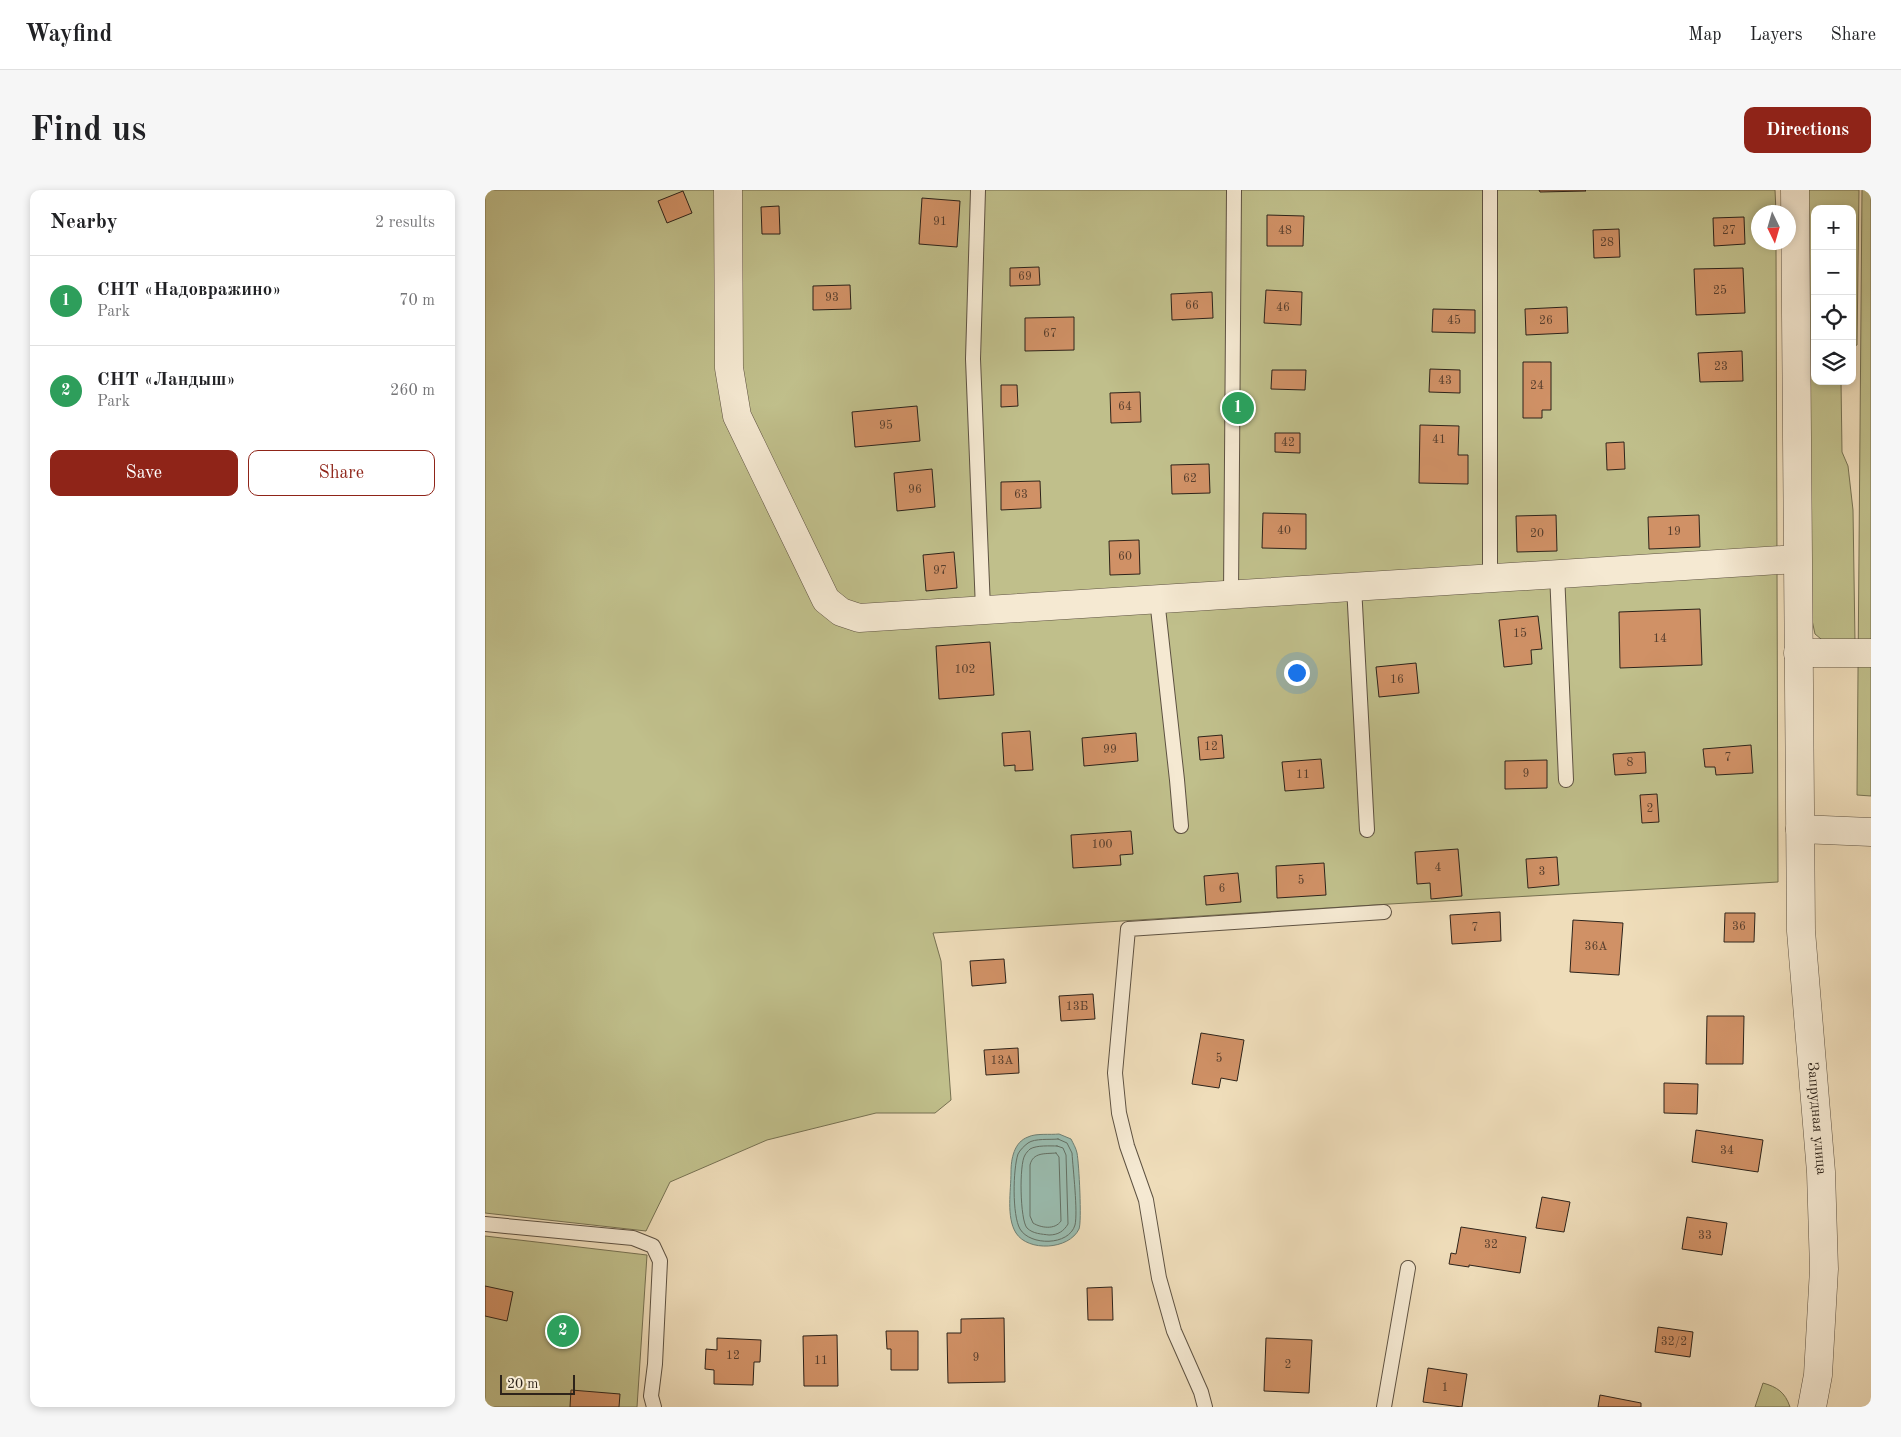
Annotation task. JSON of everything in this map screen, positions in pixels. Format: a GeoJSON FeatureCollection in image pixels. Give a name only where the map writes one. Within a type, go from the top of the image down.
{"type":"FeatureCollection","features":[{"type":"Feature","properties":{"kind":"street"},"geometry":{"type":"LineString","coordinates":[[728,190],[729,368],[737,416],[826,600],[841,612],[859,618],[1797,559]]}},
{"type":"Feature","properties":{"kind":"street","name":"Запрудная улица"},"geometry":{"type":"LineString","coordinates":[[1795,190],[1801,932],[1821,1172],[1824,1269],[1818,1375],[1812,1407]]}},
{"type":"Feature","properties":{"kind":"street"},"geometry":{"type":"LineString","coordinates":[[1798,653],[1871,653]]}},
{"type":"Feature","properties":{"kind":"street"},"geometry":{"type":"LineString","coordinates":[[1800,829],[1871,832]]}},
{"type":"Feature","properties":{"kind":"lane"},"geometry":{"type":"LineString","coordinates":[[978,190],[973,359],[983,609]]}},
{"type":"Feature","properties":{"kind":"lane"},"geometry":{"type":"LineString","coordinates":[[1231,595],[1234,190]]}},
{"type":"Feature","properties":{"kind":"lane"},"geometry":{"type":"LineString","coordinates":[[1490,190],[1490,578]]}},
{"type":"Feature","properties":{"kind":"lane"},"geometry":{"type":"LineString","coordinates":[[1557,573],[1566,780]]}},
{"type":"Feature","properties":{"kind":"lane"},"geometry":{"type":"LineString","coordinates":[[1354,586],[1367,830]]}},
{"type":"Feature","properties":{"kind":"lane"},"geometry":{"type":"LineString","coordinates":[[1157,599],[1181,826]]}},
{"type":"Feature","properties":{"kind":"lane"},"geometry":{"type":"LineString","coordinates":[[1205,1407],[1201,1392],[1174,1330],[1159,1278],[1146,1200],[1127,1146],[1119,1113],[1115,1073],[1128,928],[1384,912]]}},
{"type":"Feature","properties":{"kind":"lane"},"geometry":{"type":"LineString","coordinates":[[485,1224],[633,1238],[653,1246],[660,1262],[655,1364],[651,1396],[654,1407]]}},
{"type":"Feature","properties":{"kind":"lane"},"geometry":{"type":"LineString","coordinates":[[1384,1407],[1407,1268]]}},
{"type":"Feature","properties":{"kind":"shaded area"},"geometry":{"type":"Polygon","coordinates":[[[485,190],[1775,190],[1776,205],[1751,205],[1751,250],[1776,250],[1778,882],[933,933],[941,961],[951,1100],[935,1113],[876,1113],[767,1140],[670,1182],[646,1231],[485,1213],[485,190]]]}},
{"type":"Feature","properties":{"kind":"shaded area"},"geometry":{"type":"Polygon","coordinates":[[[1808,190],[1859,190],[1856,345],[1856,205],[1811,205],[1811,385],[1841,385],[1842,452],[1848,466],[1853,510],[1855,642],[1827,644],[1815,634],[1812,620],[1808,190]]]}},
{"type":"Feature","properties":{"kind":"shaded area"},"geometry":{"type":"Polygon","coordinates":[[[1862,190],[1871,190],[1871,796],[1857,795],[1862,190]]]}},
{"type":"Feature","properties":{"kind":"shaded area"},"geometry":{"type":"Polygon","coordinates":[[[485,1236],[647,1255],[637,1407],[485,1407],[485,1236]]]}},
{"type":"Feature","properties":{"kind":"shaded area"},"geometry":{"type":"Polygon","coordinates":[[[1763,1383],[1780,1391],[1786,1397],[1790,1407],[1755,1407],[1763,1383]]]}},
{"type":"Feature","properties":{"kind":"water"},"geometry":{"type":"Polygon","coordinates":[[[1059,1134],[1071,1139],[1077,1153],[1080,1224],[1074,1236],[1067,1241],[1058,1245],[1039,1246],[1022,1239],[1013,1227],[1010,1204],[1012,1162],[1016,1147],[1023,1139],[1035,1135],[1059,1134]]]}},
{"type":"Feature","properties":{"kind":"building"},"geometry":{"type":"Polygon","coordinates":[[[1539,190],[1585,190],[1586,191],[1540,192],[1539,190]]]}},
{"type":"Feature","properties":{"kind":"building"},"geometry":{"type":"Polygon","coordinates":[[[683,191],[692,213],[667,223],[658,201],[683,191]]]}},
{"type":"Feature","properties":{"kind":"building"},"geometry":{"type":"Polygon","coordinates":[[[922,198],[960,201],[957,247],[919,244],[922,198]]]}},
{"type":"Feature","properties":{"kind":"building"},"geometry":{"type":"Polygon","coordinates":[[[779,206],[780,234],[762,234],[761,207],[779,206]]]}},
{"type":"Feature","properties":{"kind":"building"},"geometry":{"type":"Polygon","coordinates":[[[1267,215],[1304,216],[1303,246],[1267,246],[1267,215]]]}},
{"type":"Feature","properties":{"kind":"building"},"geometry":{"type":"Polygon","coordinates":[[[1744,217],[1745,244],[1714,246],[1713,218],[1744,217]]]}},
{"type":"Feature","properties":{"kind":"building"},"geometry":{"type":"Polygon","coordinates":[[[1619,229],[1620,257],[1594,258],[1593,230],[1619,229]]]}},
{"type":"Feature","properties":{"kind":"building"},"geometry":{"type":"Polygon","coordinates":[[[1039,267],[1040,285],[1010,286],[1010,268],[1039,267]]]}},
{"type":"Feature","properties":{"kind":"building"},"geometry":{"type":"Polygon","coordinates":[[[1743,268],[1745,313],[1696,315],[1694,269],[1743,268]]]}},
{"type":"Feature","properties":{"kind":"building"},"geometry":{"type":"Polygon","coordinates":[[[850,285],[851,309],[813,310],[813,286],[850,285]]]}},
{"type":"Feature","properties":{"kind":"building"},"geometry":{"type":"Polygon","coordinates":[[[1266,290],[1302,292],[1301,325],[1264,323],[1266,290]]]}},
{"type":"Feature","properties":{"kind":"building"},"geometry":{"type":"Polygon","coordinates":[[[1212,292],[1213,318],[1172,320],[1171,294],[1212,292]]]}},
{"type":"Feature","properties":{"kind":"building"},"geometry":{"type":"Polygon","coordinates":[[[1567,307],[1568,333],[1526,335],[1525,309],[1567,307]]]}},
{"type":"Feature","properties":{"kind":"building"},"geometry":{"type":"Polygon","coordinates":[[[1433,309],[1475,310],[1475,333],[1432,332],[1433,309]]]}},
{"type":"Feature","properties":{"kind":"building"},"geometry":{"type":"Polygon","coordinates":[[[1074,317],[1074,350],[1025,351],[1025,318],[1074,317]]]}},
{"type":"Feature","properties":{"kind":"building"},"geometry":{"type":"Polygon","coordinates":[[[1742,351],[1743,381],[1700,382],[1698,353],[1742,351]]]}},
{"type":"Feature","properties":{"kind":"building"},"geometry":{"type":"Polygon","coordinates":[[[1523,362],[1551,362],[1551,410],[1542,410],[1542,418],[1523,418],[1523,362]]]}},
{"type":"Feature","properties":{"kind":"building"},"geometry":{"type":"Polygon","coordinates":[[[1430,369],[1460,370],[1460,393],[1429,392],[1430,369]]]}},
{"type":"Feature","properties":{"kind":"building"},"geometry":{"type":"Polygon","coordinates":[[[1272,370],[1306,370],[1305,390],[1271,389],[1272,370]]]}},
{"type":"Feature","properties":{"kind":"building"},"geometry":{"type":"Polygon","coordinates":[[[1001,385],[1017,385],[1018,406],[1001,407],[1001,385]]]}},
{"type":"Feature","properties":{"kind":"building"},"geometry":{"type":"Polygon","coordinates":[[[1140,392],[1141,422],[1111,423],[1110,393],[1140,392]]]}},
{"type":"Feature","properties":{"kind":"building"},"geometry":{"type":"Polygon","coordinates":[[[917,406],[920,441],[855,447],[852,412],[917,406]]]}},
{"type":"Feature","properties":{"kind":"building"},"geometry":{"type":"Polygon","coordinates":[[[1420,425],[1459,426],[1458,455],[1468,455],[1468,484],[1419,483],[1420,425]]]}},
{"type":"Feature","properties":{"kind":"building"},"geometry":{"type":"Polygon","coordinates":[[[1275,433],[1300,433],[1300,453],[1275,452],[1275,433]]]}},
{"type":"Feature","properties":{"kind":"building"},"geometry":{"type":"Polygon","coordinates":[[[1624,442],[1625,469],[1607,470],[1606,443],[1624,442]]]}},
{"type":"Feature","properties":{"kind":"building"},"geometry":{"type":"Polygon","coordinates":[[[1209,464],[1210,493],[1172,494],[1171,465],[1209,464]]]}},
{"type":"Feature","properties":{"kind":"building"},"geometry":{"type":"Polygon","coordinates":[[[932,469],[935,507],[897,511],[894,473],[932,469]]]}},
{"type":"Feature","properties":{"kind":"building"},"geometry":{"type":"Polygon","coordinates":[[[1040,481],[1041,508],[1001,510],[1001,482],[1040,481]]]}},
{"type":"Feature","properties":{"kind":"building"},"geometry":{"type":"Polygon","coordinates":[[[1263,513],[1306,514],[1306,549],[1262,548],[1263,513]]]}},
{"type":"Feature","properties":{"kind":"building"},"geometry":{"type":"Polygon","coordinates":[[[1556,515],[1557,551],[1517,552],[1516,516],[1556,515]]]}},
{"type":"Feature","properties":{"kind":"building"},"geometry":{"type":"Polygon","coordinates":[[[1699,515],[1700,547],[1649,549],[1648,517],[1699,515]]]}},
{"type":"Feature","properties":{"kind":"building"},"geometry":{"type":"Polygon","coordinates":[[[1139,540],[1140,574],[1110,575],[1109,541],[1139,540]]]}},
{"type":"Feature","properties":{"kind":"building"},"geometry":{"type":"Polygon","coordinates":[[[954,552],[957,588],[926,591],[923,555],[954,552]]]}},
{"type":"Feature","properties":{"kind":"building"},"geometry":{"type":"Polygon","coordinates":[[[1700,609],[1702,665],[1620,668],[1619,612],[1700,609]]]}},
{"type":"Feature","properties":{"kind":"building"},"geometry":{"type":"Polygon","coordinates":[[[1538,616],[1542,649],[1531,650],[1532,664],[1504,667],[1499,620],[1538,616]]]}},
{"type":"Feature","properties":{"kind":"building"},"geometry":{"type":"Polygon","coordinates":[[[990,642],[994,695],[939,699],[936,646],[990,642]]]}},
{"type":"Feature","properties":{"kind":"building"},"geometry":{"type":"Polygon","coordinates":[[[1416,663],[1419,693],[1379,697],[1376,667],[1416,663]]]}},
{"type":"Feature","properties":{"kind":"building"},"geometry":{"type":"Polygon","coordinates":[[[1030,731],[1033,770],[1015,771],[1015,765],[1004,766],[1002,733],[1030,731]]]}},
{"type":"Feature","properties":{"kind":"building"},"geometry":{"type":"Polygon","coordinates":[[[1136,733],[1138,761],[1084,766],[1082,738],[1136,733]]]}},
{"type":"Feature","properties":{"kind":"building"},"geometry":{"type":"Polygon","coordinates":[[[1222,735],[1224,758],[1200,760],[1198,737],[1222,735]]]}},
{"type":"Feature","properties":{"kind":"building"},"geometry":{"type":"Polygon","coordinates":[[[1751,745],[1753,773],[1716,775],[1715,767],[1705,767],[1703,749],[1751,745]]]}},
{"type":"Feature","properties":{"kind":"building"},"geometry":{"type":"Polygon","coordinates":[[[1645,752],[1646,773],[1615,775],[1613,754],[1645,752]]]}},
{"type":"Feature","properties":{"kind":"building"},"geometry":{"type":"Polygon","coordinates":[[[1321,759],[1324,788],[1285,791],[1282,762],[1321,759]]]}},
{"type":"Feature","properties":{"kind":"building"},"geometry":{"type":"Polygon","coordinates":[[[1547,760],[1547,788],[1505,789],[1505,761],[1547,760]]]}},
{"type":"Feature","properties":{"kind":"building"},"geometry":{"type":"Polygon","coordinates":[[[1657,794],[1659,822],[1642,823],[1640,795],[1657,794]]]}},
{"type":"Feature","properties":{"kind":"building"},"geometry":{"type":"Polygon","coordinates":[[[1131,831],[1133,854],[1120,855],[1121,865],[1073,868],[1071,835],[1131,831]]]}},
{"type":"Feature","properties":{"kind":"building"},"geometry":{"type":"Polygon","coordinates":[[[1458,849],[1462,896],[1431,899],[1430,883],[1417,884],[1415,852],[1458,849]]]}},
{"type":"Feature","properties":{"kind":"building"},"geometry":{"type":"Polygon","coordinates":[[[1557,857],[1559,885],[1528,888],[1526,859],[1557,857]]]}},
{"type":"Feature","properties":{"kind":"building"},"geometry":{"type":"Polygon","coordinates":[[[1324,863],[1326,895],[1277,898],[1276,866],[1324,863]]]}},
{"type":"Feature","properties":{"kind":"building"},"geometry":{"type":"Polygon","coordinates":[[[1238,873],[1241,902],[1206,905],[1204,876],[1238,873]]]}},
{"type":"Feature","properties":{"kind":"building"},"geometry":{"type":"Polygon","coordinates":[[[1500,912],[1501,941],[1452,944],[1450,915],[1500,912]]]}},
{"type":"Feature","properties":{"kind":"building"},"geometry":{"type":"Polygon","coordinates":[[[1725,913],[1755,913],[1754,942],[1724,942],[1725,913]]]}},
{"type":"Feature","properties":{"kind":"building"},"geometry":{"type":"Polygon","coordinates":[[[1573,920],[1623,923],[1619,975],[1570,972],[1573,920]]]}},
{"type":"Feature","properties":{"kind":"building"},"geometry":{"type":"Polygon","coordinates":[[[1004,959],[1006,983],[972,986],[970,961],[1004,959]]]}},
{"type":"Feature","properties":{"kind":"building"},"geometry":{"type":"Polygon","coordinates":[[[1093,994],[1095,1019],[1061,1021],[1059,996],[1093,994]]]}},
{"type":"Feature","properties":{"kind":"building"},"geometry":{"type":"Polygon","coordinates":[[[1707,1016],[1744,1016],[1743,1064],[1706,1064],[1707,1016]]]}},
{"type":"Feature","properties":{"kind":"building"},"geometry":{"type":"Polygon","coordinates":[[[1201,1033],[1244,1040],[1237,1081],[1221,1078],[1219,1088],[1192,1084],[1201,1033]]]}},
{"type":"Feature","properties":{"kind":"building"},"geometry":{"type":"Polygon","coordinates":[[[1018,1048],[1019,1073],[986,1075],[984,1050],[1018,1048]]]}},
{"type":"Feature","properties":{"kind":"building"},"geometry":{"type":"Polygon","coordinates":[[[1664,1083],[1698,1084],[1697,1114],[1664,1113],[1664,1083]]]}},
{"type":"Feature","properties":{"kind":"building"},"geometry":{"type":"Polygon","coordinates":[[[1696,1130],[1763,1140],[1758,1172],[1692,1162],[1696,1130]]]}},
{"type":"Feature","properties":{"kind":"building"},"geometry":{"type":"Polygon","coordinates":[[[1542,1197],[1570,1202],[1564,1232],[1536,1228],[1542,1197]]]}},
{"type":"Feature","properties":{"kind":"building"},"geometry":{"type":"Polygon","coordinates":[[[1687,1217],[1727,1223],[1722,1255],[1682,1249],[1687,1217]]]}},
{"type":"Feature","properties":{"kind":"building"},"geometry":{"type":"Polygon","coordinates":[[[1461,1227],[1526,1237],[1520,1273],[1469,1265],[1469,1267],[1449,1264],[1451,1253],[1456,1254],[1461,1227]]]}},
{"type":"Feature","properties":{"kind":"building"},"geometry":{"type":"Polygon","coordinates":[[[485,1286],[513,1292],[507,1321],[485,1316],[485,1286]]]}},
{"type":"Feature","properties":{"kind":"building"},"geometry":{"type":"Polygon","coordinates":[[[1112,1287],[1113,1320],[1088,1320],[1087,1288],[1112,1287]]]}},
{"type":"Feature","properties":{"kind":"building"},"geometry":{"type":"Polygon","coordinates":[[[1004,1318],[1005,1382],[948,1383],[947,1333],[961,1333],[961,1319],[1004,1318]]]}},
{"type":"Feature","properties":{"kind":"building"},"geometry":{"type":"Polygon","coordinates":[[[1658,1327],[1693,1332],[1690,1357],[1655,1352],[1658,1327]]]}},
{"type":"Feature","properties":{"kind":"building"},"geometry":{"type":"Polygon","coordinates":[[[886,1331],[918,1331],[918,1370],[891,1370],[891,1349],[887,1349],[886,1331]]]}},
{"type":"Feature","properties":{"kind":"building"},"geometry":{"type":"Polygon","coordinates":[[[837,1335],[838,1386],[804,1386],[803,1336],[837,1335]]]}},
{"type":"Feature","properties":{"kind":"building"},"geometry":{"type":"Polygon","coordinates":[[[717,1338],[761,1340],[760,1362],[754,1362],[753,1385],[714,1384],[714,1370],[705,1369],[706,1349],[717,1350],[717,1338]]]}},
{"type":"Feature","properties":{"kind":"building"},"geometry":{"type":"Polygon","coordinates":[[[1266,1338],[1312,1340],[1309,1393],[1264,1391],[1266,1338]]]}},
{"type":"Feature","properties":{"kind":"building"},"geometry":{"type":"Polygon","coordinates":[[[1428,1368],[1467,1374],[1462,1407],[1423,1402],[1428,1368]]]}},
{"type":"Feature","properties":{"kind":"building"},"geometry":{"type":"Polygon","coordinates":[[[571,1390],[620,1394],[619,1407],[570,1407],[571,1390]]]}},
{"type":"Feature","properties":{"kind":"building"},"geometry":{"type":"Polygon","coordinates":[[[1600,1395],[1641,1403],[1641,1407],[1598,1407],[1600,1395]]]}},
{"type":"Feature","properties":{"kind":"place","name":"СНТ «Надовражино»"},"geometry":{"type":"Point","coordinates":[1238,408]}},
{"type":"Feature","properties":{"kind":"place","name":"СНТ «Ландыш»"},"geometry":{"type":"Point","coordinates":[563,1331]}}]}
